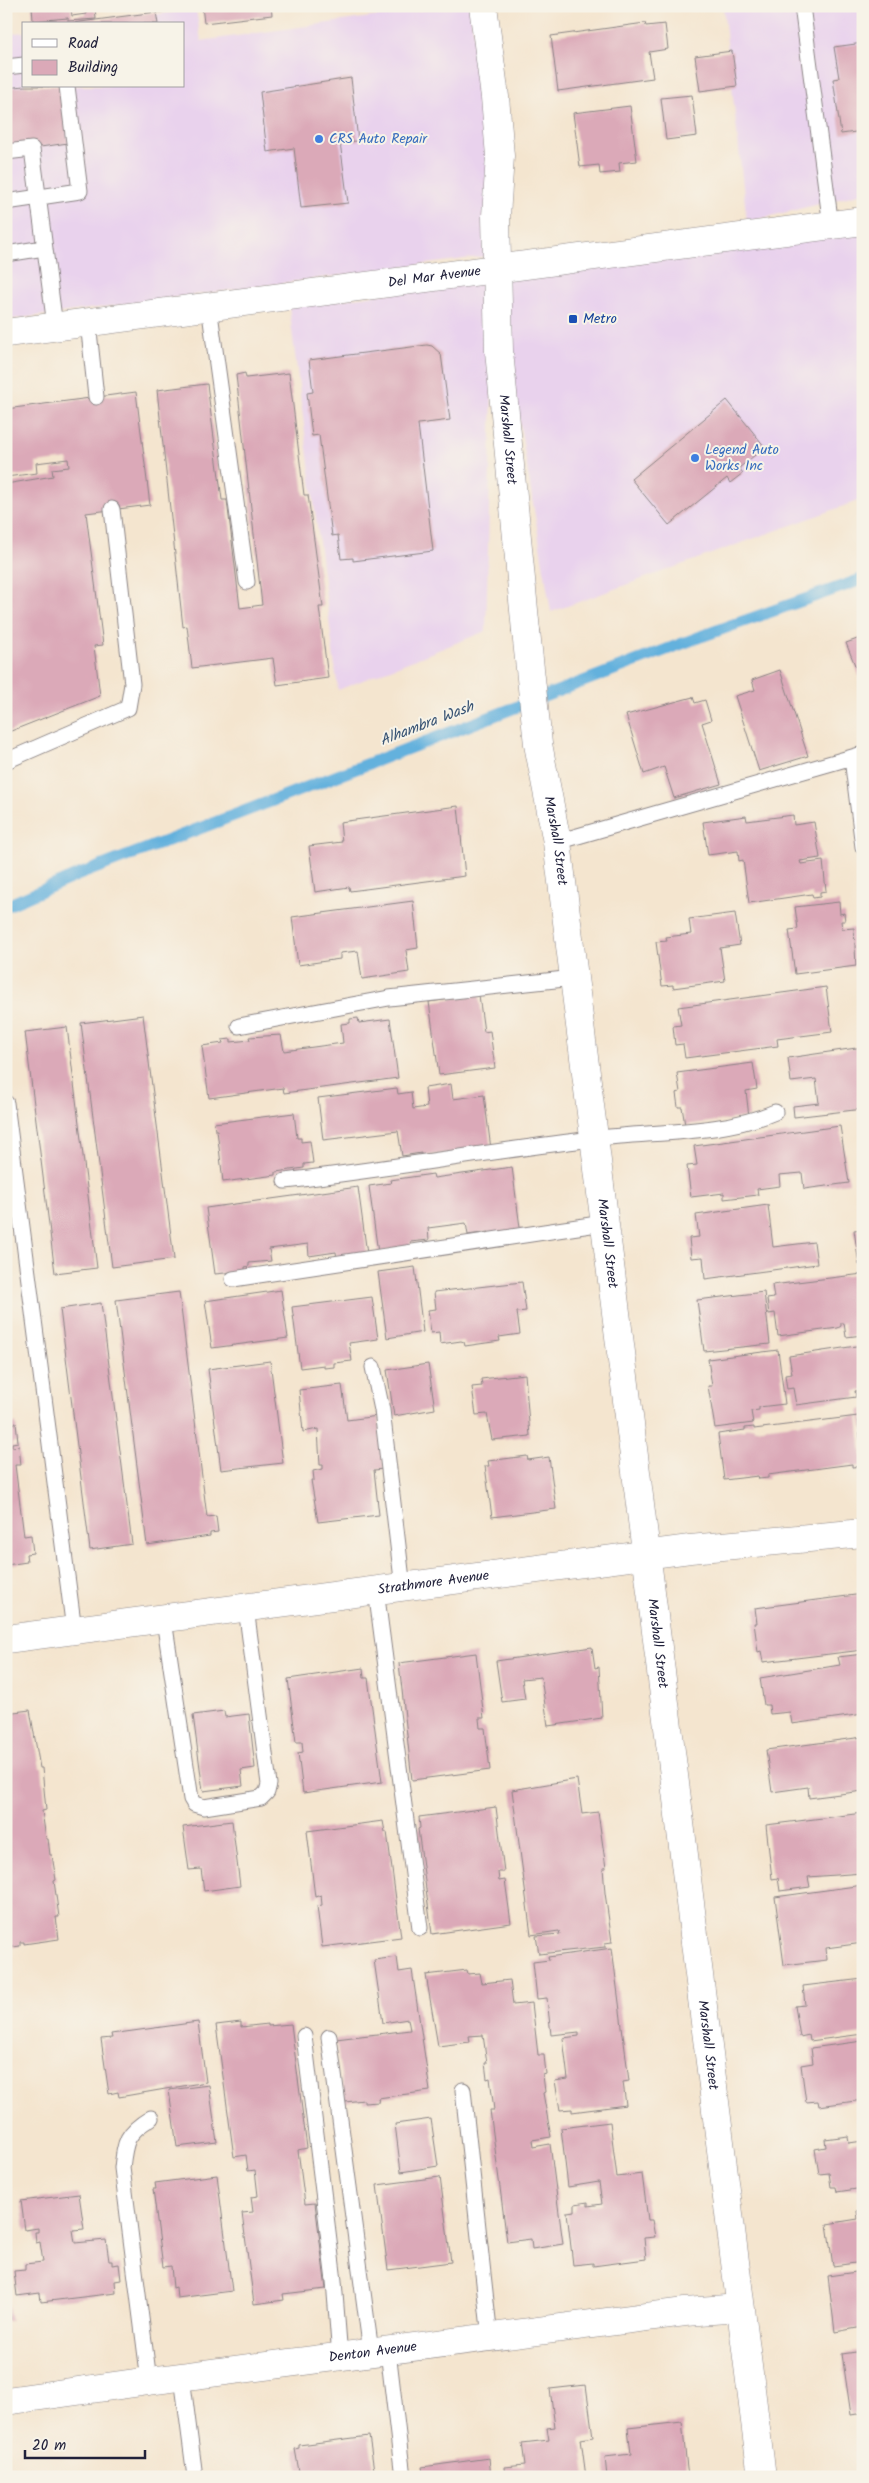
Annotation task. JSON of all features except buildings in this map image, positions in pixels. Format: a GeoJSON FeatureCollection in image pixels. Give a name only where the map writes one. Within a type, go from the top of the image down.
{"type":"FeatureCollection","features":[{"type":"Feature","properties":{"kind":"street","name":"Marshall Street"},"geometry":{"type":"LineString","coordinates":[[483,6],[495,98],[500,156],[496,216],[499,351],[538,744],[557,842],[762,2477]]}},
{"type":"Feature","properties":{"kind":"street","name":"Del Mar Avenue"},"geometry":{"type":"LineString","coordinates":[[6,333],[863,221]]}},
{"type":"Feature","properties":{"kind":"street","name":"Strathmore Avenue"},"geometry":{"type":"LineString","coordinates":[[6,1639],[164,1620],[646,1555],[863,1533]]}},
{"type":"Feature","properties":{"kind":"street","name":"Denton Avenue"},"geometry":{"type":"LineString","coordinates":[[6,2401],[700,2310],[740,2308]]}},
{"type":"Feature","properties":{"kind":"lane"},"geometry":{"type":"LineString","coordinates":[[802,6],[830,226]]}},
{"type":"Feature","properties":{"kind":"lane"},"geometry":{"type":"LineString","coordinates":[[6,67],[22,69]]}},
{"type":"Feature","properties":{"kind":"lane"},"geometry":{"type":"LineString","coordinates":[[6,202],[80,191],[67,88]]}},
{"type":"Feature","properties":{"kind":"lane"},"geometry":{"type":"LineString","coordinates":[[6,152],[32,149],[55,326]]}},
{"type":"Feature","properties":{"kind":"lane"},"geometry":{"type":"LineString","coordinates":[[6,254],[44,248]]}},
{"type":"Feature","properties":{"kind":"lane"},"geometry":{"type":"LineString","coordinates":[[209,306],[246,582]]}},
{"type":"Feature","properties":{"kind":"lane"},"geometry":{"type":"LineString","coordinates":[[88,322],[96,397]]}},
{"type":"Feature","properties":{"kind":"lane"},"geometry":{"type":"LineString","coordinates":[[6,761],[128,708],[132,684],[112,509]]}},
{"type":"Feature","properties":{"kind":"lane"},"geometry":{"type":"LineString","coordinates":[[557,842],[857,756],[863,847]]}},
{"type":"Feature","properties":{"kind":"lane"},"geometry":{"type":"LineString","coordinates":[[239,1026],[389,998],[574,978]]}},
{"type":"Feature","properties":{"kind":"lane"},"geometry":{"type":"LineString","coordinates":[[6,1103],[74,1630]]}},
{"type":"Feature","properties":{"kind":"lane"},"geometry":{"type":"LineString","coordinates":[[284,1181],[594,1138],[671,1132],[754,1121],[776,1112]]}},
{"type":"Feature","properties":{"kind":"lane"},"geometry":{"type":"LineString","coordinates":[[233,1279],[604,1223]]}},
{"type":"Feature","properties":{"kind":"lane"},"geometry":{"type":"LineString","coordinates":[[373,1367],[382,1410],[403,1588]]}},
{"type":"Feature","properties":{"kind":"lane"},"geometry":{"type":"LineString","coordinates":[[376,1590],[420,1928]]}},
{"type":"Feature","properties":{"kind":"lane"},"geometry":{"type":"LineString","coordinates":[[164,1620],[191,1799],[194,1804],[204,1807],[261,1798],[267,1792],[269,1784],[246,1608]]}},
{"type":"Feature","properties":{"kind":"lane"},"geometry":{"type":"LineString","coordinates":[[304,2036],[334,2282],[340,2357]]}},
{"type":"Feature","properties":{"kind":"lane"},"geometry":{"type":"LineString","coordinates":[[329,2037],[379,2352],[403,2477]]}},
{"type":"Feature","properties":{"kind":"lane"},"geometry":{"type":"LineString","coordinates":[[463,2090],[490,2338]]}},
{"type":"Feature","properties":{"kind":"lane"},"geometry":{"type":"LineString","coordinates":[[149,2381],[122,2168],[124,2146],[134,2129],[151,2118]]}},
{"type":"Feature","properties":{"kind":"lane"},"geometry":{"type":"LineString","coordinates":[[182,2377],[195,2477]]}},
{"type":"Feature","properties":{"kind":"shaded area"},"geometry":{"type":"Polygon","coordinates":[[[449,6],[470,6],[490,168],[487,256],[6,320],[6,34],[22,32],[22,88],[185,88],[185,22],[100,22],[196,9],[201,41],[449,6]]]}},
{"type":"Feature","properties":{"kind":"shaded area"},"geometry":{"type":"Polygon","coordinates":[[[723,6],[863,6],[863,193],[747,222],[723,6]]]}},
{"type":"Feature","properties":{"kind":"shaded area"},"geometry":{"type":"Polygon","coordinates":[[[863,232],[863,499],[551,612],[507,346],[506,279],[863,232]]]}},
{"type":"Feature","properties":{"kind":"shaded area"},"geometry":{"type":"Polygon","coordinates":[[[491,279],[493,350],[486,631],[338,690],[289,307],[491,279]]]}},
{"type":"Feature","properties":{"kind":"waterway","name":"Alhambra Wash"},"geometry":{"type":"LineString","coordinates":[[6,906],[78,875],[702,636],[863,579]]}},
{"type":"Feature","properties":{"kind":"place","name":"CRS Auto Repair"},"geometry":{"type":"Point","coordinates":[319,139]}},
{"type":"Feature","properties":{"kind":"place","name":"Metro"},"geometry":{"type":"Point","coordinates":[573,319]}},
{"type":"Feature","properties":{"kind":"place","name":"Legend Auto Works Inc"},"geometry":{"type":"Point","coordinates":[695,458]}}]}
